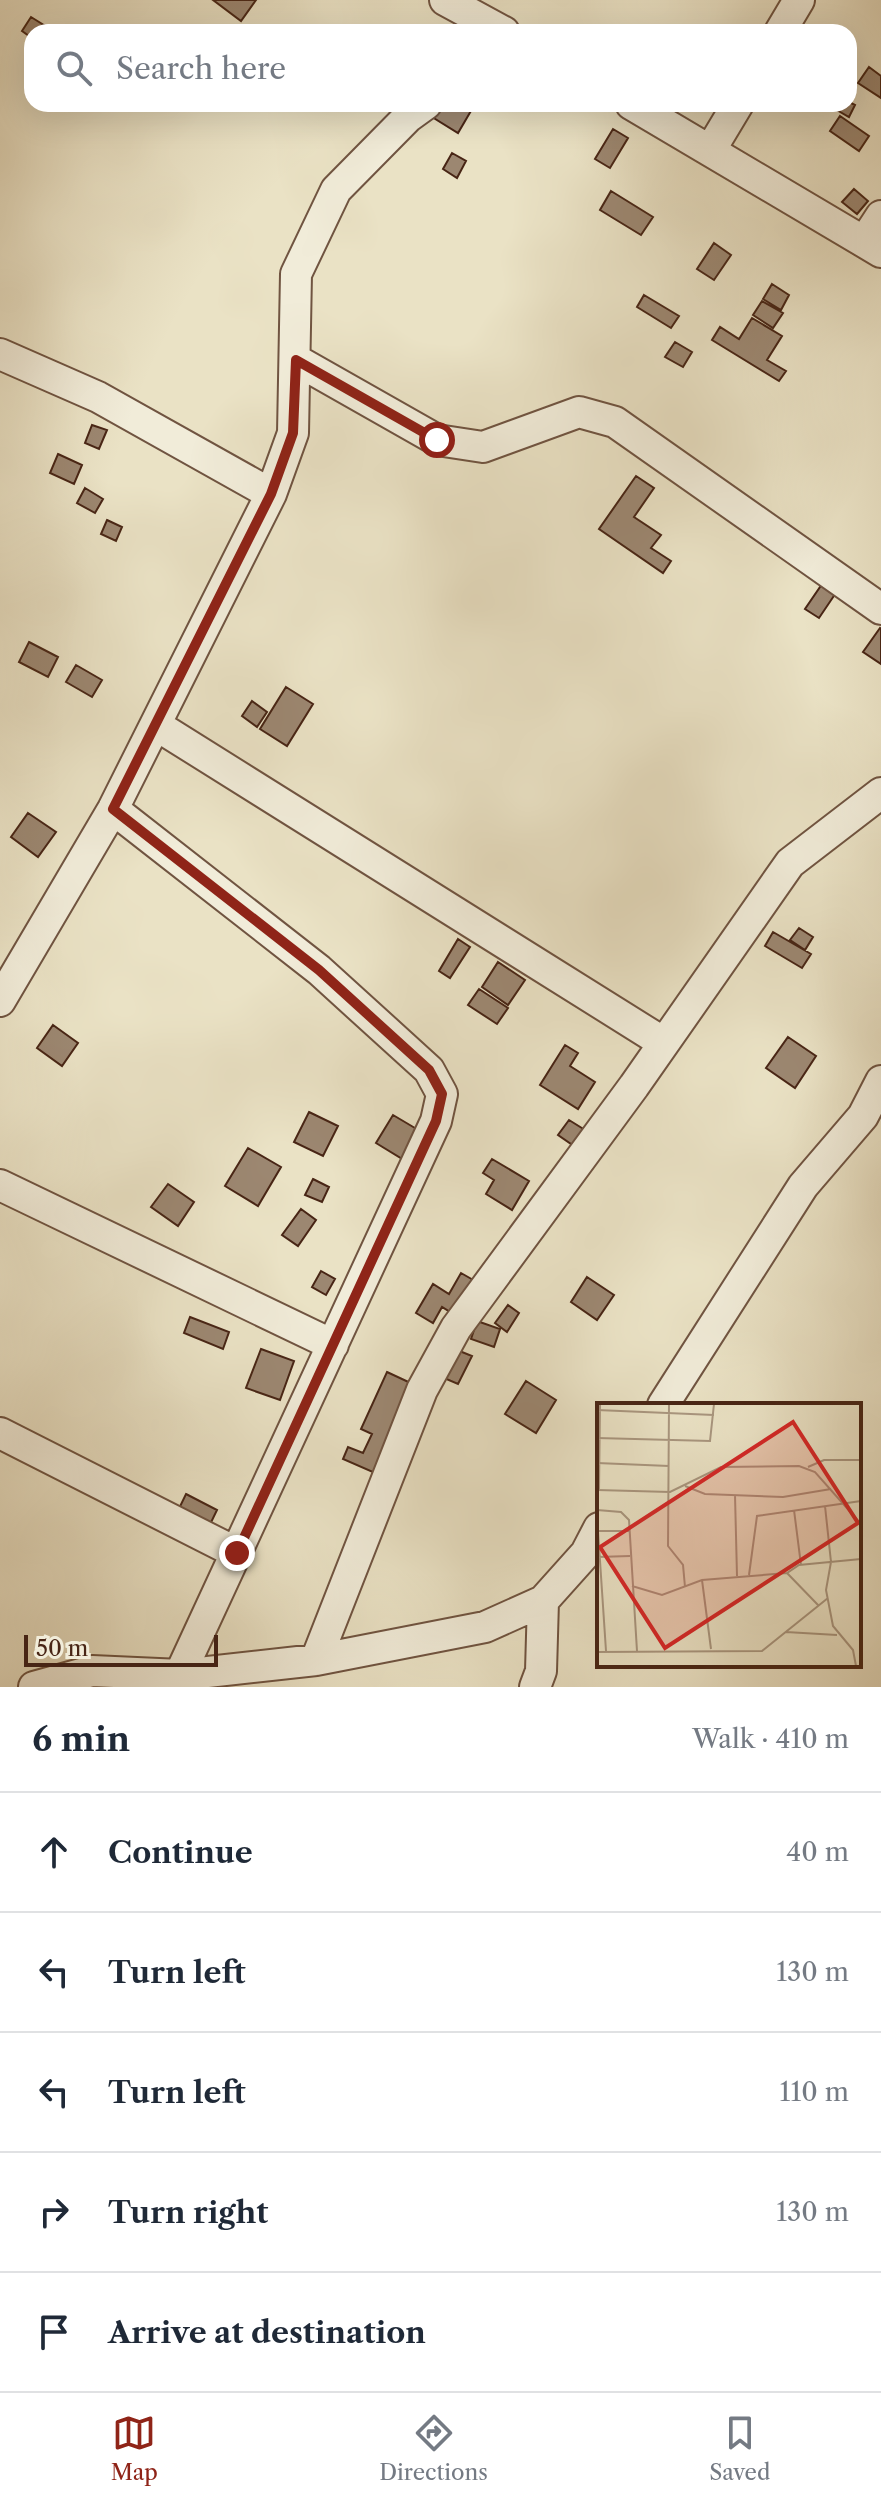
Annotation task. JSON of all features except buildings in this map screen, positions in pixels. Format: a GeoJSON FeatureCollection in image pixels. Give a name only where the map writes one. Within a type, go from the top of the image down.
{"type":"FeatureCollection","features":[{"type":"Feature","properties":{"kind":"street"},"geometry":{"type":"LineString","coordinates":[[445,0],[489,24]]}},
{"type":"Feature","properties":{"kind":"street"},"geometry":{"type":"LineString","coordinates":[[785,24],[799,0]]}},
{"type":"Feature","properties":{"kind":"street"},"geometry":{"type":"LineString","coordinates":[[0,1001],[113,809],[271,494],[293,433],[296,274],[336,190],[415,112]]}},
{"type":"Feature","properties":{"kind":"street"},"geometry":{"type":"LineString","coordinates":[[645,112],[872,247],[881,216]]}},
{"type":"Feature","properties":{"kind":"street"},"geometry":{"type":"LineString","coordinates":[[711,149],[733,112]]}},
{"type":"Feature","properties":{"kind":"street"},"geometry":{"type":"LineString","coordinates":[[0,354],[98,397],[271,494]]}},
{"type":"Feature","properties":{"kind":"street"},"geometry":{"type":"LineString","coordinates":[[296,360],[437,440],[483,447],[579,412],[615,422],[881,609]]}},
{"type":"Feature","properties":{"kind":"street"},"geometry":{"type":"LineString","coordinates":[[156,725],[664,1043]]}},
{"type":"Feature","properties":{"kind":"street"},"geometry":{"type":"LineString","coordinates":[[316,1660],[422,1390],[456,1328],[664,1043],[790,863],[881,793]]}},
{"type":"Feature","properties":{"kind":"street"},"geometry":{"type":"LineString","coordinates":[[113,809],[319,970],[429,1070],[442,1094],[436,1121],[178,1681]]}},
{"type":"Feature","properties":{"kind":"street"},"geometry":{"type":"LineString","coordinates":[[664,1403],[803,1186],[863,1116],[881,1081]]}},
{"type":"Feature","properties":{"kind":"street"},"geometry":{"type":"LineString","coordinates":[[0,1185],[333,1345]]}},
{"type":"Feature","properties":{"kind":"street"},"geometry":{"type":"LineString","coordinates":[[0,1433],[237,1553]]}},
{"type":"Feature","properties":{"kind":"street"},"geometry":{"type":"LineString","coordinates":[[34,1687],[92,1671],[178,1681],[316,1660],[485,1627],[543,1601],[586,1553],[597,1532]]}},
{"type":"Feature","properties":{"kind":"street"},"geometry":{"type":"LineString","coordinates":[[535,1687],[541,1671],[543,1601]]}},
{"type":"Feature","properties":{"kind":"route"},"geometry":{"type":"LineString","coordinates":[[237,1553],[436,1121],[442,1094],[429,1070],[319,970],[113,809],[271,494],[293,433],[296,360],[437,440]]}}]}
